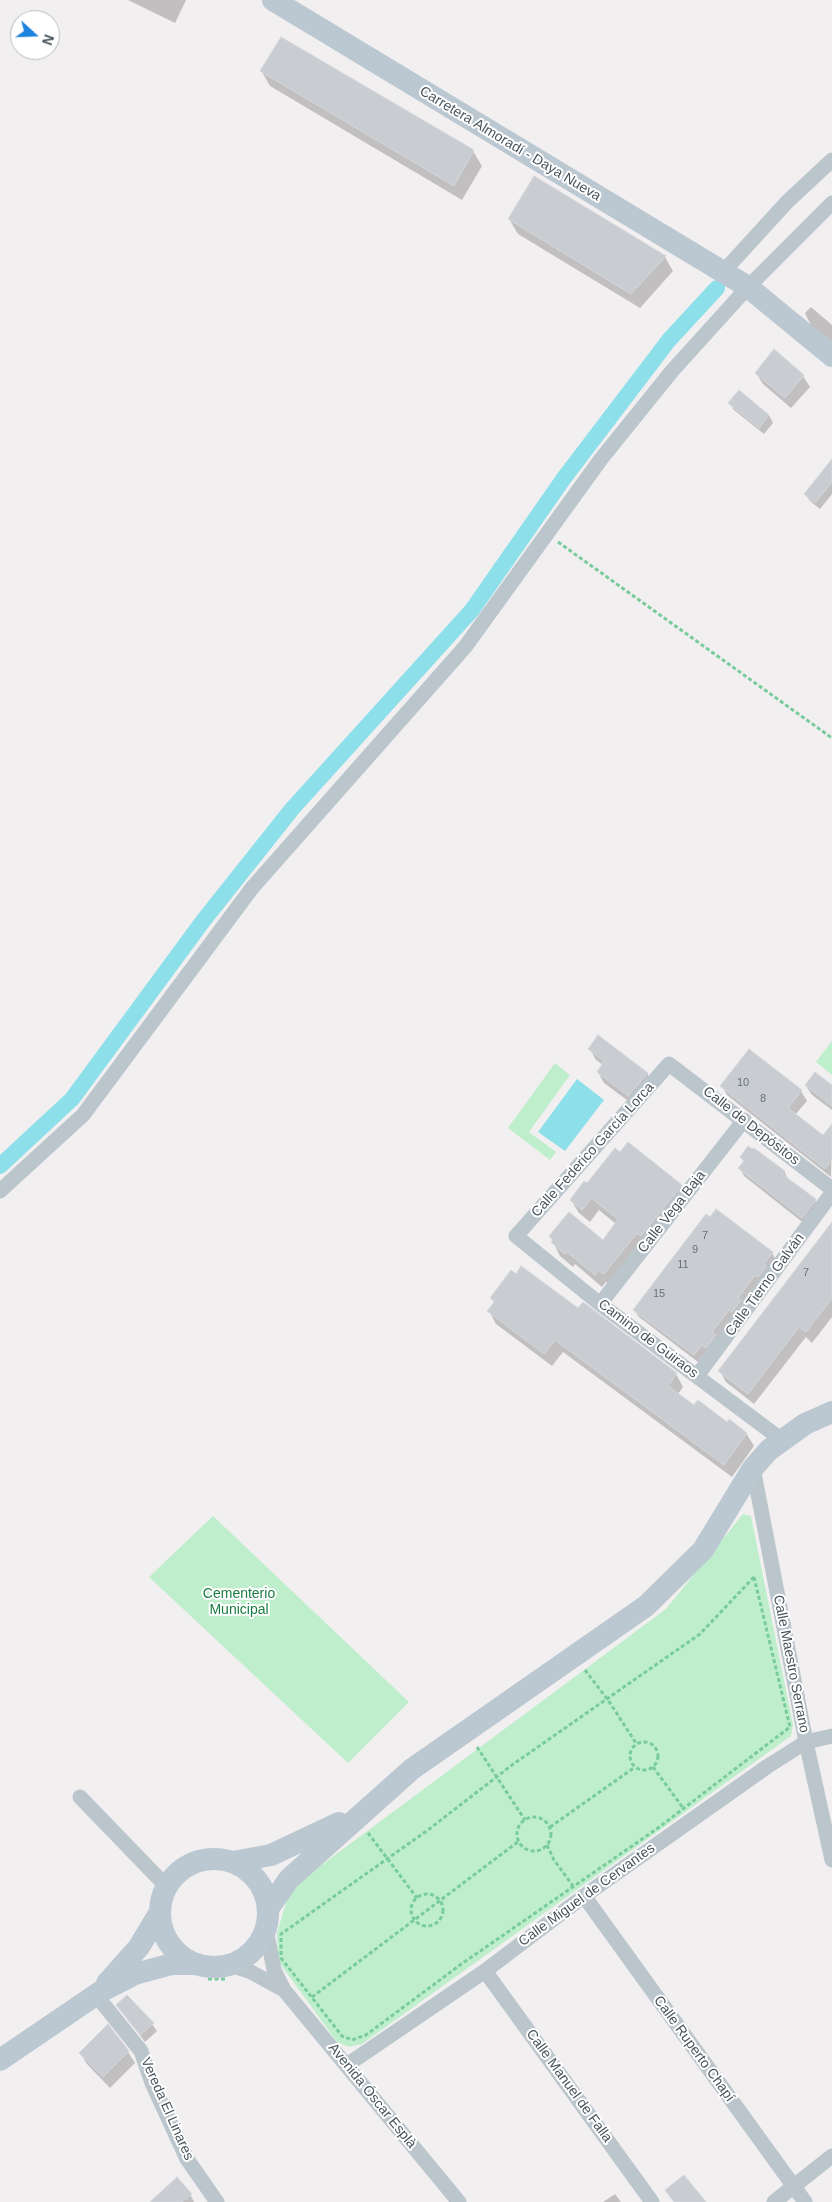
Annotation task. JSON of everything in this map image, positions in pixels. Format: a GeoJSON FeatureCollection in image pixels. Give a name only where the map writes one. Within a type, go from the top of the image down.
{"type":"FeatureCollection","features":[{"type":"Feature","properties":{"kind":"street","name":"Carretera Almoradí - Daya Nueva"},"geometry":{"type":"LineString","coordinates":[[273,0],[723,272],[748,288],[832,356]]}},
{"type":"Feature","properties":{"kind":"street"},"geometry":{"type":"LineString","coordinates":[[723,272],[787,202],[832,160]]}},
{"type":"Feature","properties":{"kind":"street"},"geometry":{"type":"LineString","coordinates":[[0,1191],[83,1115],[252,888],[465,647],[601,459],[672,371],[748,288],[832,203]]}},
{"type":"Feature","properties":{"kind":"street","name":"Calle de Depósitos"},"geometry":{"type":"LineString","coordinates":[[669,1064],[744,1120],[832,1191]]}},
{"type":"Feature","properties":{"kind":"street","name":"Calle Federico García Lorca"},"geometry":{"type":"LineString","coordinates":[[516,1236],[669,1064]]}},
{"type":"Feature","properties":{"kind":"street","name":"Calle Vega Baja"},"geometry":{"type":"LineString","coordinates":[[600,1304],[744,1120]]}},
{"type":"Feature","properties":{"kind":"street","name":"Calle Tierno Galván"},"geometry":{"type":"LineString","coordinates":[[697,1376],[832,1191]]}},
{"type":"Feature","properties":{"kind":"street","name":"Camino de Guiraos"},"geometry":{"type":"LineString","coordinates":[[516,1236],[600,1304],[782,1440]]}},
{"type":"Feature","properties":{"kind":"street"},"geometry":{"type":"LineString","coordinates":[[0,2060],[98,1993],[151,1968],[172,1964],[202,1972],[214,1967],[231,1972],[258,1944],[267,1919],[288,1879],[362,1820],[412,1769],[646,1606],[703,1550],[752,1468],[782,1440],[805,1424],[832,1412]]}},
{"type":"Feature","properties":{"kind":"street","name":"Calle Maestro Serrano"},"geometry":{"type":"LineString","coordinates":[[752,1468],[806,1742],[832,1860]]}},
{"type":"Feature","properties":{"kind":"street","name":"Calle Miguel de Cervantes"},"geometry":{"type":"LineString","coordinates":[[347,2065],[485,1970],[579,1891],[806,1742],[832,1736]]}},
{"type":"Feature","properties":{"kind":"street"},"geometry":{"type":"LineString","coordinates":[[80,1796],[167,1887]]}},
{"type":"Feature","properties":{"kind":"street"},"geometry":{"type":"LineString","coordinates":[[233,1862],[271,1855],[362,1820]]}},
{"type":"Feature","properties":{"kind":"street"},"geometry":{"type":"LineString","coordinates":[[202,1972],[182,1957],[170,1944],[163,1929],[160,1912],[162,1899],[167,1887],[177,1874],[190,1864],[206,1859],[220,1859],[233,1862],[247,1869],[258,1880],[265,1894],[267,1919]]}},
{"type":"Feature","properties":{"kind":"street","name":"Calle Ruperto Chapí"},"geometry":{"type":"LineString","coordinates":[[579,1891],[805,2202]]}},
{"type":"Feature","properties":{"kind":"street"},"geometry":{"type":"LineString","coordinates":[[98,1993],[139,1947],[160,1912]]}},
{"type":"Feature","properties":{"kind":"street","name":"Avenida Óscar Esplà"},"geometry":{"type":"LineString","coordinates":[[267,1919],[274,1970],[287,1994],[459,2202]]}},
{"type":"Feature","properties":{"kind":"street","name":"Calle Manuel de Falla"},"geometry":{"type":"LineString","coordinates":[[485,1970],[652,2202]]}},
{"type":"Feature","properties":{"kind":"street","name":"Avenida Óscar Esplà"},"geometry":{"type":"LineString","coordinates":[[231,1972],[251,1972],[287,1994]]}},
{"type":"Feature","properties":{"kind":"street","name":"Vereda El Linares"},"geometry":{"type":"LineString","coordinates":[[98,1993],[141,2051],[152,2083],[187,2159],[217,2202]]}},
{"type":"Feature","properties":{"kind":"street"},"geometry":{"type":"LineString","coordinates":[[774,2202],[832,2156]]}},
{"type":"Feature","properties":{"kind":"path"},"geometry":{"type":"LineString","coordinates":[[546,534],[832,738]]}},
{"type":"Feature","properties":{"kind":"path"},"geometry":{"type":"LineString","coordinates":[[754,1577],[790,1727],[683,1808],[579,1891],[460,1965],[366,2035],[352,2040],[342,2036],[281,1958],[281,1934],[428,1830],[496,1778],[608,1700],[700,1634],[754,1577]]}},
{"type":"Feature","properties":{"kind":"path"},"geometry":{"type":"LineString","coordinates":[[584,1670],[608,1700],[636,1743]]}},
{"type":"Feature","properties":{"kind":"path"},"geometry":{"type":"LineString","coordinates":[[646,1741],[655,1746],[658,1757],[653,1767],[644,1770],[635,1767],[630,1756],[632,1747],[636,1743],[646,1741]]}},
{"type":"Feature","properties":{"kind":"path"},"geometry":{"type":"LineString","coordinates":[[471,1747],[476,1744],[496,1778],[525,1820]]}},
{"type":"Feature","properties":{"kind":"path"},"geometry":{"type":"LineString","coordinates":[[550,1827],[635,1767]]}},
{"type":"Feature","properties":{"kind":"path"},"geometry":{"type":"LineString","coordinates":[[653,1767],[683,1808]]}},
{"type":"Feature","properties":{"kind":"path"},"geometry":{"type":"LineString","coordinates":[[536,1817],[547,1822],[550,1827],[551,1835],[547,1846],[540,1850],[528,1850],[519,1841],[518,1830],[525,1820],[536,1817]]}},
{"type":"Feature","properties":{"kind":"path"},"geometry":{"type":"LineString","coordinates":[[362,1820],[417,1898]]}},
{"type":"Feature","properties":{"kind":"path"},"geometry":{"type":"LineString","coordinates":[[312,1997],[519,1841]]}},
{"type":"Feature","properties":{"kind":"path"},"geometry":{"type":"LineString","coordinates":[[547,1846],[554,1860],[579,1891]]}},
{"type":"Feature","properties":{"kind":"path"},"geometry":{"type":"LineString","coordinates":[[426,1894],[440,1901],[443,1914],[437,1923],[424,1926],[414,1920],[412,1908],[417,1898],[426,1894]]}},
{"type":"Feature","properties":{"kind":"path"},"geometry":{"type":"LineString","coordinates":[[202,1972],[231,1972]]}},
{"type":"Feature","properties":{"kind":"path"},"geometry":{"type":"LineString","coordinates":[[287,1994],[303,1986]]}},
{"type":"Feature","properties":{"kind":"green space"},"geometry":{"type":"Polygon","coordinates":[[[832,1041],[832,1075],[816,1062],[832,1041]]]}},
{"type":"Feature","properties":{"kind":"green space"},"geometry":{"type":"Polygon","coordinates":[[[555,1063],[570,1075],[529,1132],[556,1152],[550,1160],[508,1128],[555,1063]]]}},
{"type":"Feature","properties":{"kind":"green space"},"geometry":{"type":"Polygon","coordinates":[[[743,1514],[751,1516],[793,1725],[791,1736],[362,2044],[349,2047],[337,2042],[278,1961],[277,1933],[286,1903],[296,1884],[666,1609],[743,1514]]]}},
{"type":"Feature","properties":{"kind":"green space","name":"Cementerio Municipal"},"geometry":{"type":"Polygon","coordinates":[[[213,1516],[409,1702],[348,1763],[149,1577],[213,1516]]]}},
{"type":"Feature","properties":{"kind":"water"},"geometry":{"type":"Polygon","coordinates":[[[577,1079],[604,1100],[565,1151],[538,1132],[577,1079]]]}},
{"type":"Feature","properties":{"kind":"building"},"geometry":{"type":"Polygon","coordinates":[[[281,37],[474,150],[454,186],[260,71],[281,37]]]}},
{"type":"Feature","properties":{"kind":"building"},"geometry":{"type":"Polygon","coordinates":[[[534,176],[666,256],[631,294],[508,219],[534,176]]]}},
{"type":"Feature","properties":{"kind":"building"},"geometry":{"type":"Polygon","coordinates":[[[774,349],[804,375],[785,398],[755,373],[774,349]]]}},
{"type":"Feature","properties":{"kind":"building"},"geometry":{"type":"Polygon","coordinates":[[[739,390],[769,415],[759,428],[728,403],[739,390]]]}},
{"type":"Feature","properties":{"kind":"building"},"geometry":{"type":"Polygon","coordinates":[[[832,459],[832,482],[815,503],[804,494],[832,459]]]}},
{"type":"Feature","properties":{"kind":"building"},"geometry":{"type":"Polygon","coordinates":[[[598,1035],[648,1073],[628,1096],[597,1072],[604,1061],[588,1049],[598,1035]]]}},
{"type":"Feature","properties":{"kind":"building"},"geometry":{"type":"Polygon","coordinates":[[[749,1049],[802,1090],[788,1108],[823,1135],[832,1124],[832,1160],[825,1169],[720,1086],[749,1049]]]}},
{"type":"Feature","properties":{"kind":"building"},"geometry":{"type":"Polygon","coordinates":[[[815,1072],[832,1085],[832,1106],[805,1085],[815,1072]]]}},
{"type":"Feature","properties":{"kind":"building"},"geometry":{"type":"Polygon","coordinates":[[[628,1142],[682,1185],[641,1236],[637,1233],[604,1274],[598,1270],[595,1275],[567,1252],[565,1254],[551,1242],[553,1240],[549,1236],[569,1212],[603,1240],[618,1219],[591,1198],[582,1210],[570,1200],[584,1181],[587,1183],[615,1148],[620,1152],[628,1142]]]}},
{"type":"Feature","properties":{"kind":"building"},"geometry":{"type":"Polygon","coordinates":[[[748,1146],[752,1149],[754,1148],[785,1171],[782,1174],[816,1199],[802,1218],[738,1168],[744,1161],[740,1157],[748,1146]]]}},
{"type":"Feature","properties":{"kind":"building"},"geometry":{"type":"Polygon","coordinates":[[[716,1209],[773,1252],[764,1264],[767,1266],[758,1277],[755,1275],[738,1298],[741,1300],[732,1312],[729,1310],[712,1332],[716,1335],[706,1348],[702,1345],[694,1355],[633,1310],[706,1214],[710,1217],[716,1209]]]}},
{"type":"Feature","properties":{"kind":"building"},"geometry":{"type":"Polygon","coordinates":[[[832,1222],[832,1298],[806,1332],[799,1327],[748,1394],[718,1371],[832,1222]]]}},
{"type":"Feature","properties":{"kind":"building"},"geometry":{"type":"Polygon","coordinates":[[[521,1266],[578,1308],[583,1302],[677,1373],[668,1386],[694,1405],[698,1400],[727,1422],[729,1419],[747,1433],[724,1465],[555,1340],[544,1354],[487,1311],[495,1301],[490,1298],[511,1270],[516,1274],[521,1266]]]}},
{"type":"Feature","properties":{"kind":"building"},"geometry":{"type":"Polygon","coordinates":[[[127,1995],[154,2023],[140,2035],[116,2005],[127,1995]]]}},
{"type":"Feature","properties":{"kind":"building"},"geometry":{"type":"Polygon","coordinates":[[[108,2024],[129,2051],[103,2077],[79,2053],[108,2024]]]}},
{"type":"Feature","properties":{"kind":"building"},"geometry":{"type":"Polygon","coordinates":[[[684,2175],[706,2202],[674,2202],[665,2190],[684,2175]]]}},
{"type":"Feature","properties":{"kind":"building"},"geometry":{"type":"Polygon","coordinates":[[[177,2177],[192,2194],[182,2202],[150,2202],[177,2177]]]}},
{"type":"Feature","properties":{"kind":"waterway"},"geometry":{"type":"LineString","coordinates":[[0,1166],[72,1099],[203,921],[292,809],[472,610],[564,478],[669,340],[717,288]]}}]}
